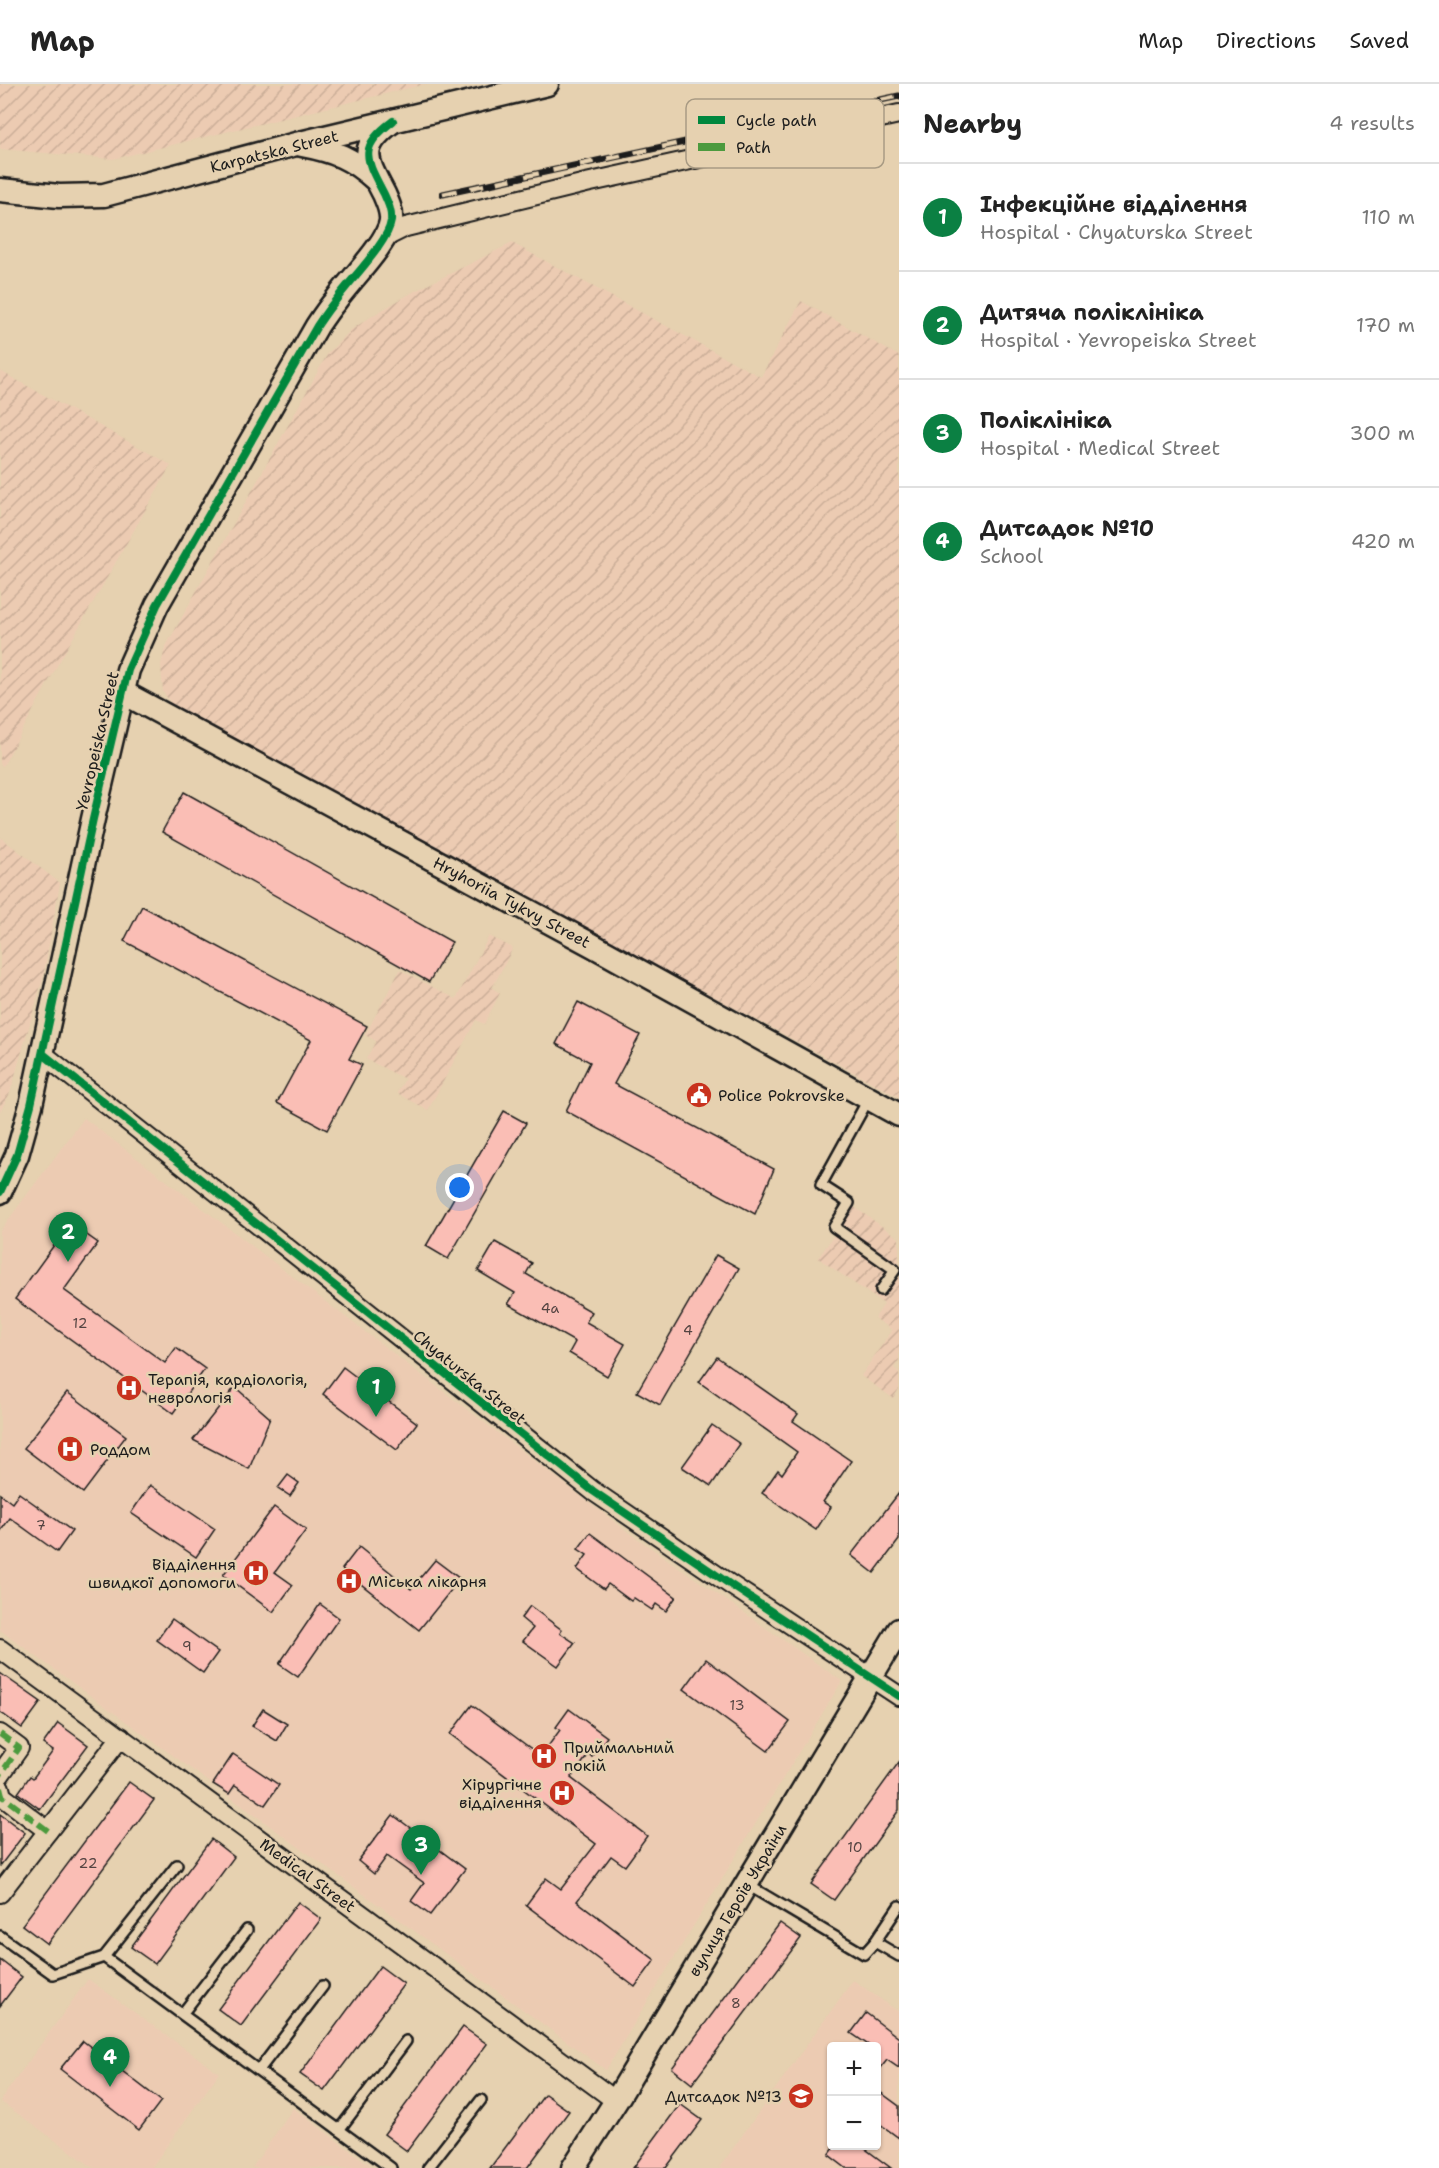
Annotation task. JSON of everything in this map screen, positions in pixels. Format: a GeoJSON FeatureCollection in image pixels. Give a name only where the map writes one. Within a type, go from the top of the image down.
{"type":"FeatureCollection","features":[{"type":"Feature","properties":{"kind":"street","name":"Karpatska Street"},"geometry":{"type":"LineString","coordinates":[[0,190],[59,196],[104,195],[296,144],[547,84]]}},
{"type":"Feature","properties":{"kind":"street"},"geometry":{"type":"LineString","coordinates":[[884,117],[899,114]]}},
{"type":"Feature","properties":{"kind":"street"},"geometry":{"type":"LineString","coordinates":[[386,237],[391,221],[390,207],[368,163],[368,148],[376,133],[393,121]]}},
{"type":"Feature","properties":{"kind":"street"},"geometry":{"type":"LineString","coordinates":[[296,144],[340,154],[359,165],[377,182]]}},
{"type":"Feature","properties":{"kind":"street"},"geometry":{"type":"LineString","coordinates":[[386,237],[406,227],[686,162]]}},
{"type":"Feature","properties":{"kind":"street","name":"Yevropeiska Street"},"geometry":{"type":"LineString","coordinates":[[0,1192],[17,1155],[31,1105],[122,692],[135,651],[157,605],[305,347],[334,301],[386,237]]}},
{"type":"Feature","properties":{"kind":"street","name":"Hryhoriia Tykvy Street"},"geometry":{"type":"LineString","coordinates":[[122,692],[592,945],[899,1115]]}},
{"type":"Feature","properties":{"kind":"street","name":"Chyaturska Street"},"geometry":{"type":"LineString","coordinates":[[43,1054],[593,1491],[730,1586],[899,1696]]}},
{"type":"Feature","properties":{"kind":"street","name":"вулиця Героїв України"},"geometry":{"type":"LineString","coordinates":[[573,2168],[616,2102],[899,1630]]}},
{"type":"Feature","properties":{"kind":"street","name":"Medical Street"},"geometry":{"type":"LineString","coordinates":[[0,1649],[616,2102]]}},
{"type":"Feature","properties":{"kind":"street"},"geometry":{"type":"LineString","coordinates":[[0,1734],[19,1748],[0,1775]]}},
{"type":"Feature","properties":{"kind":"street"},"geometry":{"type":"LineString","coordinates":[[0,1893],[121,1737]]}},
{"type":"Feature","properties":{"kind":"street"},"geometry":{"type":"LineString","coordinates":[[0,1788],[2,1796],[48,1832]]}},
{"type":"Feature","properties":{"kind":"lane"},"geometry":{"type":"LineString","coordinates":[[869,1098],[821,1185],[849,1203],[834,1227],[895,1270],[881,1290]]}},
{"type":"Feature","properties":{"kind":"lane"},"geometry":{"type":"LineString","coordinates":[[0,1936],[53,1974],[105,1957],[177,1865]]}},
{"type":"Feature","properties":{"kind":"lane"},"geometry":{"type":"LineString","coordinates":[[746,1884],[864,1954],[875,1942],[899,1906]]}},
{"type":"Feature","properties":{"kind":"lane"},"geometry":{"type":"LineString","coordinates":[[182,2014],[247,1930]]}},
{"type":"Feature","properties":{"kind":"lane"},"geometry":{"type":"LineString","coordinates":[[875,1942],[899,1956]]}},
{"type":"Feature","properties":{"kind":"lane"},"geometry":{"type":"LineString","coordinates":[[105,1957],[391,2168]]}},
{"type":"Feature","properties":{"kind":"lane"},"geometry":{"type":"LineString","coordinates":[[258,2070],[323,1986]]}},
{"type":"Feature","properties":{"kind":"lane"},"geometry":{"type":"LineString","coordinates":[[339,2130],[406,2041]]}},
{"type":"Feature","properties":{"kind":"lane"},"geometry":{"type":"LineString","coordinates":[[428,2168],[481,2100]]}},
{"type":"Feature","properties":{"kind":"shaded area"},"geometry":{"type":"Polygon","coordinates":[[[0,84],[426,84],[113,159],[0,149],[0,84]]]}},
{"type":"Feature","properties":{"kind":"shaded area"},"geometry":{"type":"Polygon","coordinates":[[[512,243],[761,377],[801,301],[899,356],[899,1097],[171,703],[163,692],[161,665],[165,648],[328,353],[351,330],[377,313],[413,292],[512,243]]]}},
{"type":"Feature","properties":{"kind":"shaded area"},"geometry":{"type":"Polygon","coordinates":[[[0,371],[171,465],[3,766],[0,764],[0,371]]]}},
{"type":"Feature","properties":{"kind":"shaded area"},"geometry":{"type":"Polygon","coordinates":[[[0,837],[60,883],[43,978],[10,1093],[0,1112],[0,837]]]}},
{"type":"Feature","properties":{"kind":"shaded area"},"geometry":{"type":"Polygon","coordinates":[[[489,936],[513,948],[492,988],[500,993],[484,1024],[476,1020],[428,1110],[397,1093],[405,1079],[366,1059],[376,1041],[365,1035],[400,970],[456,999],[489,936]]]}},
{"type":"Feature","properties":{"kind":"shaded area","name":"Мiська лiкарня"},"geometry":{"type":"Polygon","coordinates":[[[84,1118],[628,1532],[842,1681],[606,2070],[0,1630],[0,1231],[84,1118]]]}},
{"type":"Feature","properties":{"kind":"shaded area"},"geometry":{"type":"Polygon","coordinates":[[[854,1207],[899,1238],[899,1360],[894,1368],[899,1372],[899,1389],[893,1398],[861,1376],[892,1330],[875,1318],[884,1304],[818,1258],[854,1207]]]}},
{"type":"Feature","properties":{"kind":"shaded area"},"geometry":{"type":"Polygon","coordinates":[[[88,1979],[219,2073],[151,2168],[94,2168],[0,2101],[88,1979]]]}},
{"type":"Feature","properties":{"kind":"shaded area","name":"Дитсадок №13"},"geometry":{"type":"Polygon","coordinates":[[[853,1980],[899,2012],[899,2168],[719,2168],[853,1980]]]}},
{"type":"Feature","properties":{"kind":"shaded area"},"geometry":{"type":"Polygon","coordinates":[[[293,2108],[374,2168],[252,2168],[293,2108]]]}},
{"type":"Feature","properties":{"kind":"building"},"geometry":{"type":"Polygon","coordinates":[[[184,792],[452,942],[429,982],[162,832],[184,792]]]}},
{"type":"Feature","properties":{"kind":"building"},"geometry":{"type":"Polygon","coordinates":[[[142,906],[367,1026],[349,1059],[362,1065],[327,1130],[277,1103],[311,1040],[124,941],[142,906]]]}},
{"type":"Feature","properties":{"kind":"building"},"geometry":{"type":"Polygon","coordinates":[[[578,1002],[640,1035],[614,1084],[774,1169],[755,1214],[566,1111],[590,1062],[556,1044],[578,1002]]]}},
{"type":"Feature","properties":{"kind":"building"},"geometry":{"type":"Polygon","coordinates":[[[504,1111],[526,1123],[448,1259],[426,1246],[504,1111]]]}},
{"type":"Feature","properties":{"kind":"building"},"geometry":{"type":"Polygon","coordinates":[[[70,1223],[98,1243],[64,1290],[165,1363],[176,1348],[205,1369],[173,1413],[15,1299],[70,1223]]]}},
{"type":"Feature","properties":{"kind":"building"},"geometry":{"type":"Polygon","coordinates":[[[495,1242],[532,1263],[526,1274],[592,1312],[586,1322],[625,1344],[607,1376],[569,1353],[575,1342],[508,1304],[515,1293],[478,1271],[495,1242]]]}},
{"type":"Feature","properties":{"kind":"building"},"geometry":{"type":"Polygon","coordinates":[[[716,1255],[739,1268],[660,1405],[637,1392],[716,1255]]]}},
{"type":"Feature","properties":{"kind":"building"},"geometry":{"type":"Polygon","coordinates":[[[717,1357],[798,1414],[793,1421],[851,1461],[823,1502],[831,1507],[816,1530],[762,1493],[778,1470],[782,1474],[797,1452],[699,1382],[717,1357]]]}},
{"type":"Feature","properties":{"kind":"building"},"geometry":{"type":"Polygon","coordinates":[[[343,1367],[417,1423],[397,1450],[323,1394],[343,1367]]]}},
{"type":"Feature","properties":{"kind":"building"},"geometry":{"type":"Polygon","coordinates":[[[235,1387],[270,1418],[249,1469],[193,1440],[235,1387]]]}},
{"type":"Feature","properties":{"kind":"building"},"geometry":{"type":"Polygon","coordinates":[[[67,1392],[126,1436],[83,1493],[24,1448],[67,1392]]]}},
{"type":"Feature","properties":{"kind":"building"},"geometry":{"type":"Polygon","coordinates":[[[712,1425],[740,1444],[711,1486],[682,1467],[712,1425]]]}},
{"type":"Feature","properties":{"kind":"building"},"geometry":{"type":"Polygon","coordinates":[[[288,1475],[299,1483],[290,1496],[278,1488],[288,1475]]]}},
{"type":"Feature","properties":{"kind":"building"},"geometry":{"type":"Polygon","coordinates":[[[150,1485],[215,1529],[196,1557],[131,1513],[150,1485]]]}},
{"type":"Feature","properties":{"kind":"building"},"geometry":{"type":"Polygon","coordinates":[[[19,1493],[72,1531],[57,1552],[10,1518],[0,1532],[0,1494],[12,1503],[19,1493]]]}},
{"type":"Feature","properties":{"kind":"building"},"geometry":{"type":"Polygon","coordinates":[[[899,1493],[899,1540],[874,1573],[851,1555],[899,1493]]]}},
{"type":"Feature","properties":{"kind":"building"},"geometry":{"type":"Polygon","coordinates":[[[274,1507],[306,1530],[275,1572],[293,1585],[273,1612],[223,1575],[274,1507]]]}},
{"type":"Feature","properties":{"kind":"building"},"geometry":{"type":"Polygon","coordinates":[[[590,1533],[676,1597],[666,1611],[656,1604],[652,1610],[634,1598],[631,1601],[608,1584],[604,1589],[577,1569],[587,1555],[578,1549],[590,1533]]]}},
{"type":"Feature","properties":{"kind":"building"},"geometry":{"type":"Polygon","coordinates":[[[359,1547],[411,1589],[435,1560],[460,1579],[419,1630],[342,1569],[359,1547]]]}},
{"type":"Feature","properties":{"kind":"building"},"geometry":{"type":"Polygon","coordinates":[[[320,1604],[339,1618],[298,1677],[279,1664],[320,1604]]]}},
{"type":"Feature","properties":{"kind":"building"},"geometry":{"type":"Polygon","coordinates":[[[530,1606],[562,1630],[560,1633],[575,1643],[558,1666],[523,1641],[533,1628],[521,1618],[530,1606]]]}},
{"type":"Feature","properties":{"kind":"building"},"geometry":{"type":"Polygon","coordinates":[[[172,1619],[218,1652],[203,1673],[157,1640],[172,1619]]]}},
{"type":"Feature","properties":{"kind":"building"},"geometry":{"type":"Polygon","coordinates":[[[706,1659],[790,1722],[768,1751],[684,1689],[706,1659]]]}},
{"type":"Feature","properties":{"kind":"building"},"geometry":{"type":"Polygon","coordinates":[[[0,1673],[41,1702],[22,1728],[0,1712],[0,1673]]]}},
{"type":"Feature","properties":{"kind":"building"},"geometry":{"type":"Polygon","coordinates":[[[472,1705],[541,1756],[560,1730],[556,1727],[569,1709],[607,1737],[592,1757],[589,1754],[571,1778],[647,1836],[625,1866],[611,1856],[577,1901],[655,1960],[635,1987],[526,1905],[546,1878],[561,1889],[596,1844],[450,1734],[472,1705]]]}},
{"type":"Feature","properties":{"kind":"building"},"geometry":{"type":"Polygon","coordinates":[[[263,1709],[287,1724],[277,1741],[252,1726],[263,1709]]]}},
{"type":"Feature","properties":{"kind":"building"},"geometry":{"type":"Polygon","coordinates":[[[58,1723],[88,1745],[40,1809],[18,1793],[30,1776],[33,1778],[53,1751],[43,1744],[58,1723]]]}},
{"type":"Feature","properties":{"kind":"building"},"geometry":{"type":"Polygon","coordinates":[[[233,1754],[279,1785],[265,1805],[235,1785],[229,1794],[213,1784],[233,1754]]]}},
{"type":"Feature","properties":{"kind":"building"},"geometry":{"type":"Polygon","coordinates":[[[899,1762],[899,1810],[834,1900],[811,1884],[899,1762]]]}},
{"type":"Feature","properties":{"kind":"building"},"geometry":{"type":"Polygon","coordinates":[[[129,1782],[154,1800],[47,1944],[22,1925],[129,1782]]]}},
{"type":"Feature","properties":{"kind":"building"},"geometry":{"type":"Polygon","coordinates":[[[0,1814],[25,1833],[0,1866],[0,1814]]]}},
{"type":"Feature","properties":{"kind":"building"},"geometry":{"type":"Polygon","coordinates":[[[393,1815],[465,1869],[430,1915],[411,1901],[424,1883],[387,1856],[374,1874],[358,1861],[393,1815]]]}},
{"type":"Feature","properties":{"kind":"building"},"geometry":{"type":"Polygon","coordinates":[[[211,1839],[234,1857],[155,1964],[131,1947],[211,1839]]]}},
{"type":"Feature","properties":{"kind":"building"},"geometry":{"type":"Polygon","coordinates":[[[298,1902],[321,1919],[241,2026],[218,2009],[298,1902]]]}},
{"type":"Feature","properties":{"kind":"building"},"geometry":{"type":"Polygon","coordinates":[[[780,1923],[801,1938],[692,2084],[672,2068],[780,1923]]]}},
{"type":"Feature","properties":{"kind":"building"},"geometry":{"type":"Polygon","coordinates":[[[0,1960],[22,1977],[0,2006],[0,1960]]]}},
{"type":"Feature","properties":{"kind":"building"},"geometry":{"type":"Polygon","coordinates":[[[380,1966],[404,1984],[324,2091],[300,2074],[380,1966]]]}},
{"type":"Feature","properties":{"kind":"building"},"geometry":{"type":"Polygon","coordinates":[[[866,2013],[899,2038],[899,2068],[887,2060],[881,2068],[881,2042],[864,2042],[851,2033],[866,2013]]]}},
{"type":"Feature","properties":{"kind":"building"},"geometry":{"type":"Polygon","coordinates":[[[463,2027],[487,2044],[407,2151],[384,2134],[463,2027]]]}},
{"type":"Feature","properties":{"kind":"building"},"geometry":{"type":"Polygon","coordinates":[[[83,2041],[161,2101],[139,2130],[60,2069],[83,2041]]]}},
{"type":"Feature","properties":{"kind":"building"},"geometry":{"type":"Polygon","coordinates":[[[881,2093],[899,2106],[899,2138],[881,2125],[881,2093]]]}},
{"type":"Feature","properties":{"kind":"building"},"geometry":{"type":"Polygon","coordinates":[[[545,2094],[569,2111],[527,2168],[490,2168],[545,2094]]]}},
{"type":"Feature","properties":{"kind":"building"},"geometry":{"type":"Polygon","coordinates":[[[680,2104],[702,2120],[666,2168],[633,2168],[680,2104]]]}},
{"type":"Feature","properties":{"kind":"building"},"geometry":{"type":"Polygon","coordinates":[[[832,2150],[867,2150],[891,2168],[846,2168],[829,2155],[832,2150]]]}},
{"type":"Feature","properties":{"kind":"railway"},"geometry":{"type":"LineString","coordinates":[[884,99],[899,96]]}},
{"type":"Feature","properties":{"kind":"railway"},"geometry":{"type":"LineString","coordinates":[[443,194],[686,142]]}},
{"type":"Feature","properties":{"kind":"marked path"},"geometry":{"type":"LineString","coordinates":[[0,1734],[19,1748],[0,1775]]}},
{"type":"Feature","properties":{"kind":"marked path"},"geometry":{"type":"LineString","coordinates":[[0,1788],[2,1796],[48,1831]]}},
{"type":"Feature","properties":{"kind":"cycle path"},"geometry":{"type":"LineString","coordinates":[[0,1192],[17,1155],[31,1105],[128,670],[157,605],[317,326],[376,250],[388,230],[391,221],[390,210],[369,163],[368,154],[374,139],[393,121]]}},
{"type":"Feature","properties":{"kind":"cycle path"},"geometry":{"type":"LineString","coordinates":[[43,1054],[593,1491],[899,1696]]}},
{"type":"Feature","properties":{"kind":"place","name":"Police Pokrovske"},"geometry":{"type":"Point","coordinates":[699,1095]}},
{"type":"Feature","properties":{"kind":"place","name":"Дитяча поліклініка"},"geometry":{"type":"Point","coordinates":[68,1262]}},
{"type":"Feature","properties":{"kind":"place","name":"Терапія, кардіологія, неврологія"},"geometry":{"type":"Point","coordinates":[129,1388]}},
{"type":"Feature","properties":{"kind":"place","name":"Інфекційне відділення"},"geometry":{"type":"Point","coordinates":[376,1417]}},
{"type":"Feature","properties":{"kind":"place","name":"Роддом"},"geometry":{"type":"Point","coordinates":[70,1449]}},
{"type":"Feature","properties":{"kind":"place","name":"Відділення швидкої допомоги"},"geometry":{"type":"Point","coordinates":[256,1573]}},
{"type":"Feature","properties":{"kind":"place","name":"Мiська лiкарня"},"geometry":{"type":"Point","coordinates":[349,1581]}},
{"type":"Feature","properties":{"kind":"place","name":"Приймальний покій"},"geometry":{"type":"Point","coordinates":[544,1756]}},
{"type":"Feature","properties":{"kind":"place","name":"Хірургічне відділення"},"geometry":{"type":"Point","coordinates":[562,1793]}},
{"type":"Feature","properties":{"kind":"place","name":"Поліклініка"},"geometry":{"type":"Point","coordinates":[421,1875]}},
{"type":"Feature","properties":{"kind":"place","name":"Дитсадок №10"},"geometry":{"type":"Point","coordinates":[110,2087]}},
{"type":"Feature","properties":{"kind":"place","name":"Дитсадок №13"},"geometry":{"type":"Point","coordinates":[801,2096]}}]}
